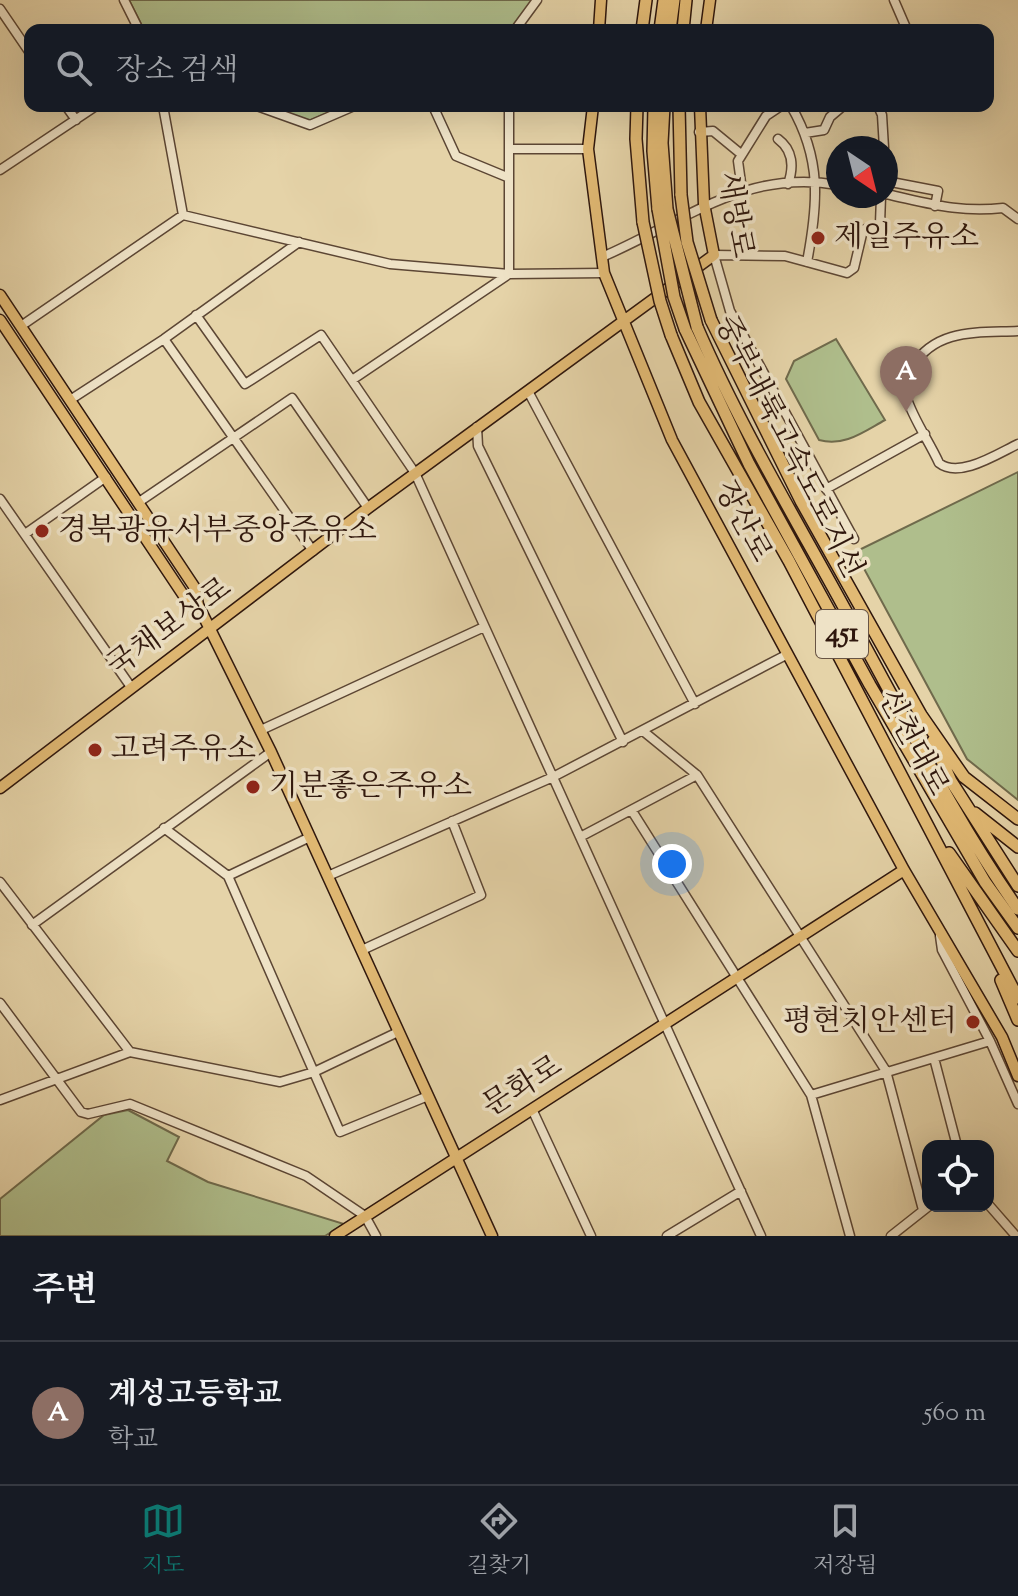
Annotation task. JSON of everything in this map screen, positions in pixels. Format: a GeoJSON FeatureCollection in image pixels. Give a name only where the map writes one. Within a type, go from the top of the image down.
{"type":"FeatureCollection","features":[{"type":"Feature","properties":{"kind":"highway"},"geometry":{"type":"LineString","coordinates":[[643,24],[646,0]]}},
{"type":"Feature","properties":{"kind":"highway"},"geometry":{"type":"LineString","coordinates":[[661,24],[664,0]]}},
{"type":"Feature","properties":{"kind":"highway"},"geometry":{"type":"LineString","coordinates":[[671,24],[674,0]]}},
{"type":"Feature","properties":{"kind":"highway"},"geometry":{"type":"LineString","coordinates":[[684,24],[686,0]]}},
{"type":"Feature","properties":{"kind":"highway","name":"신천대로"},"geometry":{"type":"LineString","coordinates":[[637,112],[643,222],[660,301],[699,402],[789,561],[1018,998]]}},
{"type":"Feature","properties":{"kind":"highway","name":"중부내륙고속도로지선"},"geometry":{"type":"LineString","coordinates":[[654,112],[653,151],[691,328],[735,438],[870,685],[985,882],[1018,928]]}},
{"type":"Feature","properties":{"kind":"highway","name":"중부내륙고속도로지선"},"geometry":{"type":"LineString","coordinates":[[663,209],[664,112]]}},
{"type":"Feature","properties":{"kind":"highway","name":"신천대로"},"geometry":{"type":"LineString","coordinates":[[679,112],[681,195],[687,242],[711,320],[794,488],[921,715],[964,777],[1018,819]]}},
{"type":"Feature","properties":{"kind":"highway","name":"중부내륙고속도로지선"},"geometry":{"type":"LineString","coordinates":[[691,328],[912,732],[1018,909]]}},
{"type":"Feature","properties":{"kind":"highway"},"geometry":{"type":"LineString","coordinates":[[921,715],[951,781],[1018,886]]}},
{"type":"Feature","properties":{"kind":"highway"},"geometry":{"type":"LineString","coordinates":[[970,808],[1018,847]]}},
{"type":"Feature","properties":{"kind":"highway"},"geometry":{"type":"LineString","coordinates":[[922,812],[1018,951]]}},
{"type":"Feature","properties":{"kind":"highway"},"geometry":{"type":"LineString","coordinates":[[981,931],[1018,1020]]}},
{"type":"Feature","properties":{"kind":"main road"},"geometry":{"type":"LineString","coordinates":[[707,24],[710,0]]}},
{"type":"Feature","properties":{"kind":"main road"},"geometry":{"type":"LineString","coordinates":[[599,24],[601,1]]}},
{"type":"Feature","properties":{"kind":"main road","name":"장산로"},"geometry":{"type":"LineString","coordinates":[[592,112],[588,149],[604,273],[672,440],[904,870],[1002,1037],[1018,1076]]}},
{"type":"Feature","properties":{"kind":"main road","name":"새방로"},"geometry":{"type":"LineString","coordinates":[[700,112],[704,204],[714,255]]}},
{"type":"Feature","properties":{"kind":"main road","name":"국채보상로"},"geometry":{"type":"LineString","coordinates":[[0,788],[368,508],[714,255]]}},
{"type":"Feature","properties":{"kind":"main road"},"geometry":{"type":"LineString","coordinates":[[0,295],[195,588],[198,605],[261,730],[492,1236]]}},
{"type":"Feature","properties":{"kind":"main road"},"geometry":{"type":"LineString","coordinates":[[0,320],[5,337],[106,477],[184,596],[198,605]]}},
{"type":"Feature","properties":{"kind":"main road","name":"문화로"},"geometry":{"type":"LineString","coordinates":[[335,1236],[904,870]]}},
{"type":"Feature","properties":{"kind":"street"},"geometry":{"type":"LineString","coordinates":[[124,0],[136,24]]}},
{"type":"Feature","properties":{"kind":"street"},"geometry":{"type":"LineString","coordinates":[[519,24],[537,0]]}},
{"type":"Feature","properties":{"kind":"street"},"geometry":{"type":"LineString","coordinates":[[894,0],[904,24]]}},
{"type":"Feature","properties":{"kind":"street"},"geometry":{"type":"LineString","coordinates":[[0,9],[24,44]]}},
{"type":"Feature","properties":{"kind":"street"},"geometry":{"type":"LineString","coordinates":[[70,112],[76,120]]}},
{"type":"Feature","properties":{"kind":"street"},"geometry":{"type":"LineString","coordinates":[[0,170],[87,112]]}},
{"type":"Feature","properties":{"kind":"street"},"geometry":{"type":"LineString","coordinates":[[164,112],[183,215]]}},
{"type":"Feature","properties":{"kind":"street"},"geometry":{"type":"LineString","coordinates":[[274,112],[310,125],[340,112]]}},
{"type":"Feature","properties":{"kind":"street"},"geometry":{"type":"LineString","coordinates":[[436,112],[456,156],[507,177]]}},
{"type":"Feature","properties":{"kind":"street"},"geometry":{"type":"LineString","coordinates":[[509,112],[509,274]]}},
{"type":"Feature","properties":{"kind":"street"},"geometry":{"type":"LineString","coordinates":[[742,190],[738,161],[766,116],[772,112]]}},
{"type":"Feature","properties":{"kind":"street"},"geometry":{"type":"LineString","coordinates":[[794,112],[805,133],[815,183],[816,208],[807,262]]}},
{"type":"Feature","properties":{"kind":"street"},"geometry":{"type":"LineString","coordinates":[[805,133],[824,130],[836,112]]}},
{"type":"Feature","properties":{"kind":"street"},"geometry":{"type":"LineString","coordinates":[[881,112],[883,136]]}},
{"type":"Feature","properties":{"kind":"street"},"geometry":{"type":"LineString","coordinates":[[699,132],[713,131],[741,154]]}},
{"type":"Feature","properties":{"kind":"street"},"geometry":{"type":"LineString","coordinates":[[778,139],[786,145],[793,169],[788,184]]}},
{"type":"Feature","properties":{"kind":"street"},"geometry":{"type":"LineString","coordinates":[[510,149],[588,149]]}},
{"type":"Feature","properties":{"kind":"street"},"geometry":{"type":"LineString","coordinates":[[898,183],[938,191],[935,206]]}},
{"type":"Feature","properties":{"kind":"street"},"geometry":{"type":"LineString","coordinates":[[602,257],[704,204],[742,190],[788,184],[826,184]]}},
{"type":"Feature","properties":{"kind":"street"},"geometry":{"type":"LineString","coordinates":[[898,198],[971,211],[1003,208],[1018,219]]}},
{"type":"Feature","properties":{"kind":"street"},"geometry":{"type":"LineString","coordinates":[[714,255],[785,256],[847,273],[852,271],[863,230],[880,224],[882,208]]}},
{"type":"Feature","properties":{"kind":"street"},"geometry":{"type":"LineString","coordinates":[[21,326],[183,215],[390,264],[509,274],[604,273]]}},
{"type":"Feature","properties":{"kind":"street"},"geometry":{"type":"LineString","coordinates":[[70,400],[164,339],[299,242]]}},
{"type":"Feature","properties":{"kind":"street","name":"새방로"},"geometry":{"type":"LineString","coordinates":[[714,255],[730,311],[854,539]]}},
{"type":"Feature","properties":{"kind":"street"},"geometry":{"type":"LineString","coordinates":[[352,380],[509,274]]}},
{"type":"Feature","properties":{"kind":"street"},"geometry":{"type":"LineString","coordinates":[[196,315],[245,384],[321,335],[415,473],[761,1236]]}},
{"type":"Feature","properties":{"kind":"street"},"geometry":{"type":"LineString","coordinates":[[1018,331],[952,335],[924,349],[904,381],[905,394],[939,463],[947,469],[958,470],[1018,444]]}},
{"type":"Feature","properties":{"kind":"street"},"geometry":{"type":"LineString","coordinates":[[164,339],[313,551]]}},
{"type":"Feature","properties":{"kind":"street"},"geometry":{"type":"LineString","coordinates":[[529,393],[695,704]]}},
{"type":"Feature","properties":{"kind":"street"},"geometry":{"type":"LineString","coordinates":[[139,502],[292,398],[368,508]]}},
{"type":"Feature","properties":{"kind":"street"},"geometry":{"type":"LineString","coordinates":[[477,427],[478,446],[623,742]]}},
{"type":"Feature","properties":{"kind":"street"},"geometry":{"type":"LineString","coordinates":[[826,489],[925,434]]}},
{"type":"Feature","properties":{"kind":"street"},"geometry":{"type":"LineString","coordinates":[[25,534],[106,477]]}},
{"type":"Feature","properties":{"kind":"street"},"geometry":{"type":"LineString","coordinates":[[0,499],[131,687]]}},
{"type":"Feature","properties":{"kind":"street"},"geometry":{"type":"LineString","coordinates":[[261,730],[484,627]]}},
{"type":"Feature","properties":{"kind":"street"},"geometry":{"type":"LineString","coordinates":[[328,876],[553,777],[786,655]]}},
{"type":"Feature","properties":{"kind":"street"},"geometry":{"type":"LineString","coordinates":[[643,731],[697,775],[886,1071],[922,1194]]}},
{"type":"Feature","properties":{"kind":"street"},"geometry":{"type":"LineString","coordinates":[[32,925],[271,752]]}},
{"type":"Feature","properties":{"kind":"street"},"geometry":{"type":"LineString","coordinates":[[582,836],[697,775]]}},
{"type":"Feature","properties":{"kind":"street"},"geometry":{"type":"LineString","coordinates":[[632,811],[811,1095],[850,1236]]}},
{"type":"Feature","properties":{"kind":"street"},"geometry":{"type":"LineString","coordinates":[[362,950],[481,895],[452,821]]}},
{"type":"Feature","properties":{"kind":"street"},"geometry":{"type":"LineString","coordinates":[[164,828],[228,876],[340,1132],[428,1096]]}},
{"type":"Feature","properties":{"kind":"street"},"geometry":{"type":"LineString","coordinates":[[228,876],[310,837]]}},
{"type":"Feature","properties":{"kind":"street"},"geometry":{"type":"LineString","coordinates":[[0,882],[130,1052]]}},
{"type":"Feature","properties":{"kind":"street","name":"장산로"},"geometry":{"type":"LineString","coordinates":[[939,931],[942,950],[990,1041],[1018,1104]]}},
{"type":"Feature","properties":{"kind":"street"},"geometry":{"type":"LineString","coordinates":[[0,1003],[81,1112],[88,1114],[130,1104],[306,1176],[365,1216],[376,1236]]}},
{"type":"Feature","properties":{"kind":"street"},"geometry":{"type":"LineString","coordinates":[[0,1100],[130,1052],[280,1082],[314,1072],[398,1032]]}},
{"type":"Feature","properties":{"kind":"street"},"geometry":{"type":"LineString","coordinates":[[811,1095],[990,1041]]}},
{"type":"Feature","properties":{"kind":"street"},"geometry":{"type":"LineString","coordinates":[[934,1058],[955,1140]]}},
{"type":"Feature","properties":{"kind":"street"},"geometry":{"type":"LineString","coordinates":[[532,1109],[591,1236]]}},
{"type":"Feature","properties":{"kind":"street"},"geometry":{"type":"LineString","coordinates":[[667,1236],[741,1191]]}},
{"type":"Feature","properties":{"kind":"street"},"geometry":{"type":"LineString","coordinates":[[891,1236],[922,1211]]}},
{"type":"Feature","properties":{"kind":"street"},"geometry":{"type":"LineString","coordinates":[[994,1211],[1016,1236]]}},
{"type":"Feature","properties":{"kind":"green space"},"geometry":{"type":"Polygon","coordinates":[[[129,0],[533,0],[515,24],[141,24],[129,0]]]}},
{"type":"Feature","properties":{"kind":"green space"},"geometry":{"type":"Polygon","coordinates":[[[285,112],[330,112],[309,121],[285,112]]]}},
{"type":"Feature","properties":{"kind":"green space"},"geometry":{"type":"Polygon","coordinates":[[[836,339],[885,420],[853,437],[828,442],[819,440],[786,379],[794,361],[836,339]]]}},
{"type":"Feature","properties":{"kind":"green space"},"geometry":{"type":"Polygon","coordinates":[[[1018,472],[1018,800],[967,759],[855,552],[1018,472]]]}},
{"type":"Feature","properties":{"kind":"green space"},"geometry":{"type":"Polygon","coordinates":[[[128,1110],[179,1137],[167,1161],[208,1182],[344,1224],[325,1236],[0,1236],[0,1199],[104,1115],[128,1110]]]}},
{"type":"Feature","properties":{"kind":"place","name":"제일주유소"},"geometry":{"type":"Point","coordinates":[818,238]}},
{"type":"Feature","properties":{"kind":"place","name":"계성고등학교"},"geometry":{"type":"Point","coordinates":[906,412]}},
{"type":"Feature","properties":{"kind":"place","name":"경북광유서부중앙주유소"},"geometry":{"type":"Point","coordinates":[42,531]}},
{"type":"Feature","properties":{"kind":"place","name":"고려주유소"},"geometry":{"type":"Point","coordinates":[95,750]}},
{"type":"Feature","properties":{"kind":"place","name":"기분좋은주유소"},"geometry":{"type":"Point","coordinates":[253,787]}},
{"type":"Feature","properties":{"kind":"place","name":"평현치안센터"},"geometry":{"type":"Point","coordinates":[973,1022]}}]}
